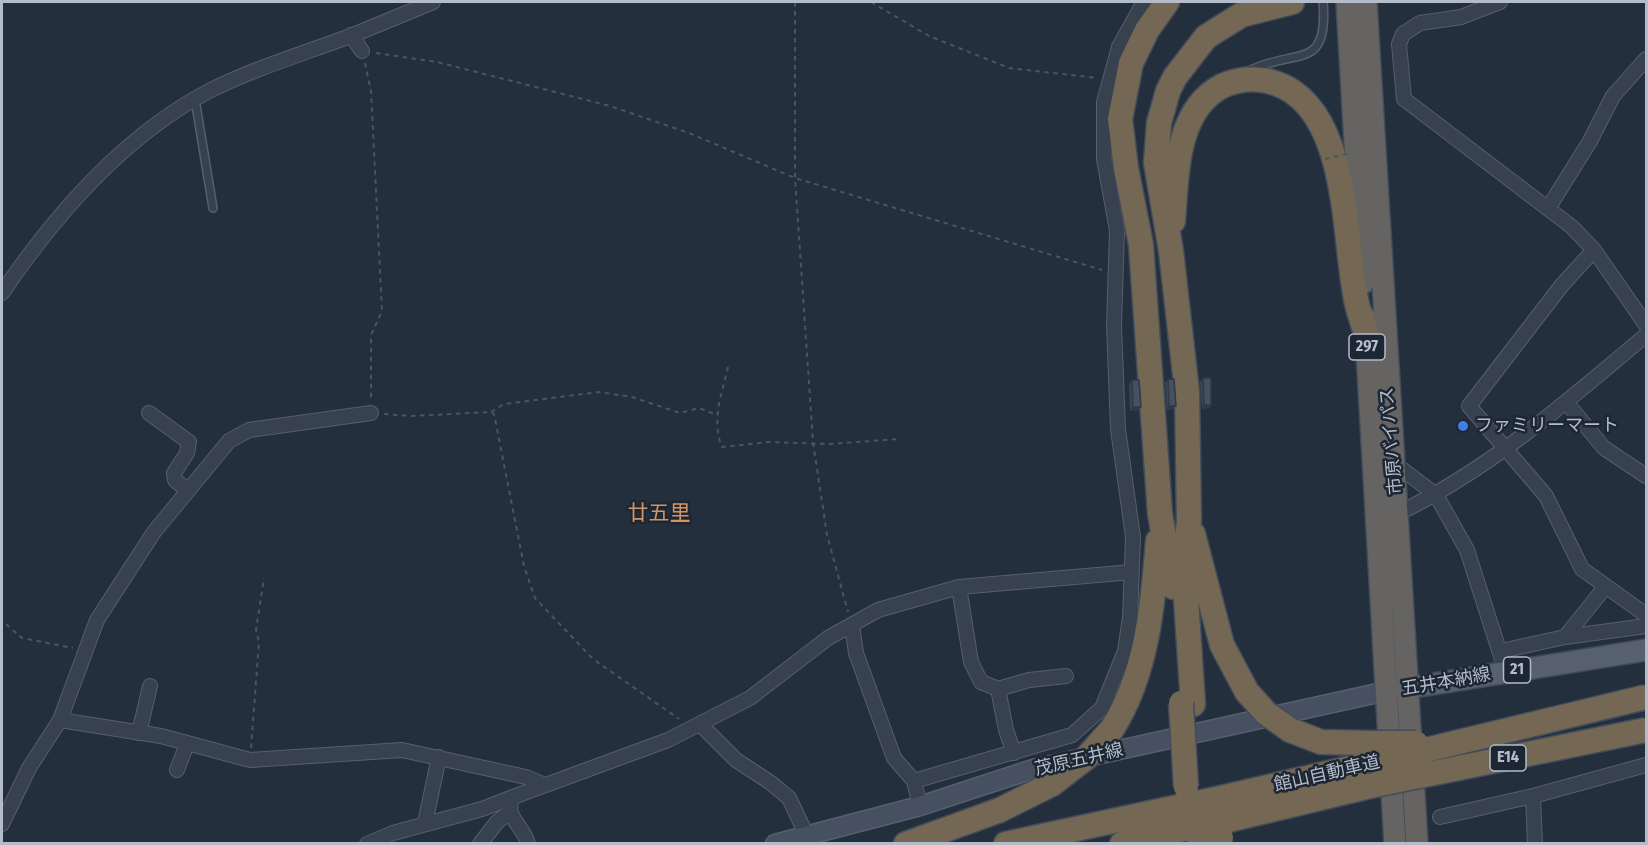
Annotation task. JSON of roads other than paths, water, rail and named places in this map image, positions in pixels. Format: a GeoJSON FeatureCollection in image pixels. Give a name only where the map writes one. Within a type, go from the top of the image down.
{"type":"FeatureCollection","features":[{"type":"Feature","properties":{"kind":"highway"},"geometry":{"type":"LineString","coordinates":[[1141,245],[1122,143],[1122,98],[1138,46],[1167,2]]}},
{"type":"Feature","properties":{"kind":"highway"},"geometry":{"type":"LineString","coordinates":[[1193,786],[1187,703],[1172,572],[1160,514],[1141,245],[1139,166],[1145,111],[1163,66],[1200,23],[1232,2]]}},
{"type":"Feature","properties":{"kind":"highway"},"geometry":{"type":"LineString","coordinates":[[1187,703],[1184,570],[1189,521],[1187,392],[1171,251],[1160,198],[1156,163],[1159,123],[1168,91],[1189,56],[1219,27],[1256,9],[1292,2]]}},
{"type":"Feature","properties":{"kind":"highway","name":"市原バイパス"},"geometry":{"type":"LineString","coordinates":[[1347,2],[1366,334],[1397,690],[1417,843]]}},
{"type":"Feature","properties":{"kind":"highway","name":"市原バイパス"},"geometry":{"type":"LineString","coordinates":[[1366,2],[1399,513],[1395,843]]}},
{"type":"Feature","properties":{"kind":"highway"},"geometry":{"type":"LineString","coordinates":[[1171,251],[1179,155],[1187,125],[1208,97],[1232,82],[1263,79],[1279,84],[1307,106],[1317,120],[1340,174],[1356,299],[1366,334]]}},
{"type":"Feature","properties":{"kind":"highway"},"geometry":{"type":"LineString","coordinates":[[906,843],[1000,810],[1052,784],[1087,757],[1112,729],[1132,692],[1143,649],[1156,564],[1160,514]]}},
{"type":"Feature","properties":{"kind":"highway"},"geometry":{"type":"LineString","coordinates":[[1189,521],[1222,645],[1247,692],[1266,713],[1290,730],[1321,742],[1373,753]]}},
{"type":"Feature","properties":{"kind":"highway","name":"館山自動車道"},"geometry":{"type":"LineString","coordinates":[[1217,825],[1373,753],[1441,747],[1647,698]]}},
{"type":"Feature","properties":{"kind":"highway","name":"館山自動車道"},"geometry":{"type":"LineString","coordinates":[[1006,843],[1166,821],[1217,825],[1364,793],[1490,762],[1647,730]]}},
{"type":"Feature","properties":{"kind":"highway","name":"館山自動車道"},"geometry":{"type":"LineString","coordinates":[[1122,843],[1166,821]]}},
{"type":"Feature","properties":{"kind":"main road","name":"五井本納線"},"geometry":{"type":"LineString","coordinates":[[1397,690],[1647,650]]}},
{"type":"Feature","properties":{"kind":"main road","name":"茂原五井線"},"geometry":{"type":"LineString","coordinates":[[775,843],[920,806],[1033,769],[1397,690]]}},
{"type":"Feature","properties":{"kind":"street"},"geometry":{"type":"LineString","coordinates":[[2,292],[33,248],[82,190],[136,142],[195,99],[307,51],[433,2]]}},
{"type":"Feature","properties":{"kind":"street"},"geometry":{"type":"LineString","coordinates":[[914,781],[1072,735],[1102,708],[1125,651],[1130,618],[1133,537],[1118,429],[1114,325],[1117,230],[1104,159],[1104,102],[1119,47],[1144,2]]}},
{"type":"Feature","properties":{"kind":"street"},"geometry":{"type":"LineString","coordinates":[[1500,2],[1461,17],[1420,23],[1403,34],[1399,44],[1404,99],[1549,207],[1594,250],[1647,325]]}},
{"type":"Feature","properties":{"kind":"street"},"geometry":{"type":"LineString","coordinates":[[351,35],[362,51]]}},
{"type":"Feature","properties":{"kind":"street"},"geometry":{"type":"LineString","coordinates":[[1549,207],[1590,141],[1613,96],[1647,58]]}},
{"type":"Feature","properties":{"kind":"street"},"geometry":{"type":"LineString","coordinates":[[1594,250],[1562,285],[1469,406],[1546,496],[1582,569],[1647,615]]}},
{"type":"Feature","properties":{"kind":"street"},"geometry":{"type":"LineString","coordinates":[[1399,513],[1436,495],[1506,449],[1647,335]]}},
{"type":"Feature","properties":{"kind":"street"},"geometry":{"type":"LineString","coordinates":[[1566,402],[1604,448],[1647,476]]}},
{"type":"Feature","properties":{"kind":"street"},"geometry":{"type":"LineString","coordinates":[[149,413],[189,442],[187,453],[174,473],[175,480],[187,490]]}},
{"type":"Feature","properties":{"kind":"street"},"geometry":{"type":"LineString","coordinates":[[2,824],[29,768],[60,720],[97,620],[135,559],[187,490],[229,441],[249,430],[371,413]]}},
{"type":"Feature","properties":{"kind":"street"},"geometry":{"type":"LineString","coordinates":[[1394,463],[1436,495],[1467,550],[1506,672]]}},
{"type":"Feature","properties":{"kind":"street"},"geometry":{"type":"LineString","coordinates":[[367,843],[425,823],[482,809],[644,749],[695,726],[750,698],[828,638],[878,610],[960,587],[1132,572]]}},
{"type":"Feature","properties":{"kind":"street"},"geometry":{"type":"LineString","coordinates":[[1565,638],[1606,586]]}},
{"type":"Feature","properties":{"kind":"street"},"geometry":{"type":"LineString","coordinates":[[960,587],[970,662],[981,682],[998,689],[1029,680],[1066,676]]}},
{"type":"Feature","properties":{"kind":"street"},"geometry":{"type":"LineString","coordinates":[[852,626],[856,653],[894,758],[914,781],[920,806]]}},
{"type":"Feature","properties":{"kind":"street"},"geometry":{"type":"LineString","coordinates":[[1501,651],[1565,638],[1647,626]]}},
{"type":"Feature","properties":{"kind":"street"},"geometry":{"type":"LineString","coordinates":[[139,733],[150,686]]}},
{"type":"Feature","properties":{"kind":"street"},"geometry":{"type":"LineString","coordinates":[[998,689],[1006,730],[1014,753]]}},
{"type":"Feature","properties":{"kind":"street"},"geometry":{"type":"LineString","coordinates":[[60,720],[139,733],[250,760],[402,750],[526,777],[545,785]]}},
{"type":"Feature","properties":{"kind":"street"},"geometry":{"type":"LineString","coordinates":[[695,726],[735,760],[771,783],[789,798],[807,836]]}},
{"type":"Feature","properties":{"kind":"street"},"geometry":{"type":"LineString","coordinates":[[177,770],[187,744]]}},
{"type":"Feature","properties":{"kind":"street"},"geometry":{"type":"LineString","coordinates":[[425,823],[439,757]]}},
{"type":"Feature","properties":{"kind":"street"},"geometry":{"type":"LineString","coordinates":[[1440,817],[1533,796],[1647,765]]}},
{"type":"Feature","properties":{"kind":"street"},"geometry":{"type":"LineString","coordinates":[[1533,796],[1535,843]]}},
{"type":"Feature","properties":{"kind":"street"},"geometry":{"type":"LineString","coordinates":[[513,797],[509,805],[510,812],[528,843]]}},
{"type":"Feature","properties":{"kind":"street"},"geometry":{"type":"LineString","coordinates":[[480,843],[497,822],[510,812]]}},
{"type":"Feature","properties":{"kind":"lane"},"geometry":{"type":"LineString","coordinates":[[1232,82],[1254,68],[1312,52],[1318,46],[1324,27],[1323,2]]}},
{"type":"Feature","properties":{"kind":"lane"},"geometry":{"type":"LineString","coordinates":[[195,99],[213,208]]}},
{"type":"Feature","properties":{"kind":"place","name":"ファミリーマート"},"geometry":{"type":"Point","coordinates":[1463,426]}},
{"type":"Feature","properties":{"kind":"district","name":"廿五里"},"geometry":{"type":"Point","coordinates":[659,514]}}]}
